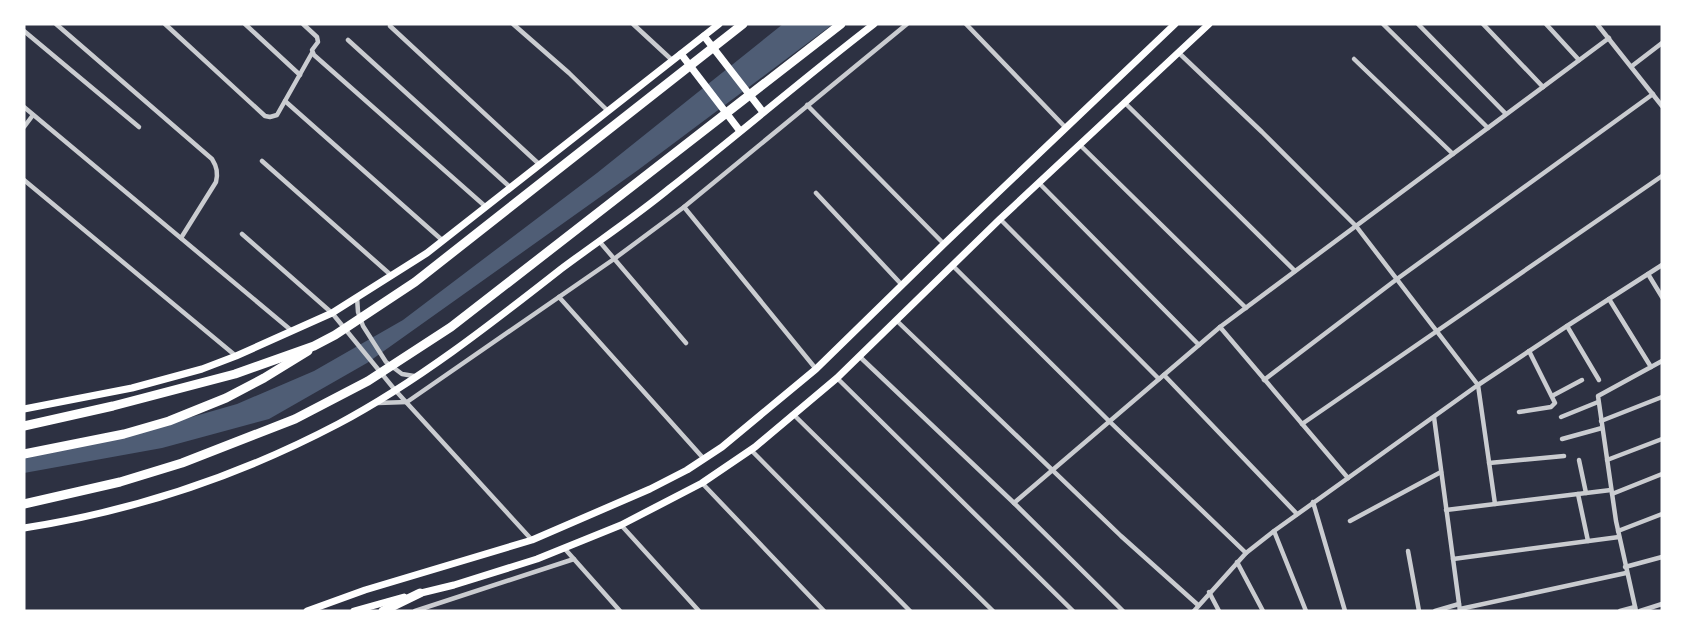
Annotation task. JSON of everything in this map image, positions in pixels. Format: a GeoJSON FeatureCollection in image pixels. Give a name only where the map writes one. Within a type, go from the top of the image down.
{"type":"FeatureCollection","features":[{"type":"Feature","properties":{"kind":"highway"},"geometry":{"type":"LineString","coordinates":[[24,426],[202,384],[314,346],[335,335],[415,282],[743,24]]}},
{"type":"Feature","properties":{"kind":"highway"},"geometry":{"type":"LineString","coordinates":[[24,504],[120,482],[182,463],[295,419],[368,381],[451,327],[841,24]]}},
{"type":"Feature","properties":{"kind":"highway"},"geometry":{"type":"LineString","coordinates":[[24,454],[124,434],[169,421],[226,398],[298,359],[314,346]]}},
{"type":"Feature","properties":{"kind":"highway"},"geometry":{"type":"LineString","coordinates":[[383,611],[420,593]]}},
{"type":"Feature","properties":{"kind":"main road"},"geometry":{"type":"LineString","coordinates":[[24,409],[132,388],[202,369],[332,313],[427,253],[719,24]]}},
{"type":"Feature","properties":{"kind":"main road"},"geometry":{"type":"LineString","coordinates":[[24,528],[112,512],[220,477],[289,448],[375,403],[494,322],[669,189],[874,24]]}},
{"type":"Feature","properties":{"kind":"main road"},"geometry":{"type":"LineString","coordinates":[[308,611],[365,590],[532,540],[687,471],[730,441],[816,369],[1175,24]]}},
{"type":"Feature","properties":{"kind":"main road"},"geometry":{"type":"LineString","coordinates":[[354,611],[493,573],[565,549],[621,525],[702,483],[751,450],[837,378],[1000,219],[1126,104],[1209,24]]}},
{"type":"Feature","properties":{"kind":"main road"},"geometry":{"type":"LineString","coordinates":[[704,36],[763,112]]}},
{"type":"Feature","properties":{"kind":"main road"},"geometry":{"type":"LineString","coordinates":[[681,54],[740,131]]}},
{"type":"Feature","properties":{"kind":"street"},"geometry":{"type":"LineString","coordinates":[[56,24],[212,159],[218,175],[216,182],[181,238]]}},
{"type":"Feature","properties":{"kind":"street"},"geometry":{"type":"LineString","coordinates":[[165,24],[265,116],[274,116],[318,42],[317,37],[303,24]]}},
{"type":"Feature","properties":{"kind":"street"},"geometry":{"type":"LineString","coordinates":[[244,24],[300,75]]}},
{"type":"Feature","properties":{"kind":"street"},"geometry":{"type":"LineString","coordinates":[[513,24],[608,111]]}},
{"type":"Feature","properties":{"kind":"street"},"geometry":{"type":"LineString","coordinates":[[633,24],[673,61]]}},
{"type":"Feature","properties":{"kind":"street"},"geometry":{"type":"LineString","coordinates":[[375,403],[407,402],[614,259],[684,207],[907,24]]}},
{"type":"Feature","properties":{"kind":"street"},"geometry":{"type":"LineString","coordinates":[[966,24],[1066,128]]}},
{"type":"Feature","properties":{"kind":"street"},"geometry":{"type":"LineString","coordinates":[[1383,24],[1488,128]]}},
{"type":"Feature","properties":{"kind":"street"},"geometry":{"type":"LineString","coordinates":[[1418,24],[1506,114]]}},
{"type":"Feature","properties":{"kind":"street"},"geometry":{"type":"LineString","coordinates":[[1483,24],[1543,87]]}},
{"type":"Feature","properties":{"kind":"street"},"geometry":{"type":"LineString","coordinates":[[1546,24],[1579,60]]}},
{"type":"Feature","properties":{"kind":"street"},"geometry":{"type":"LineString","coordinates":[[1597,24],[1662,106]]}},
{"type":"Feature","properties":{"kind":"street"},"geometry":{"type":"LineString","coordinates":[[390,26],[540,165]]}},
{"type":"Feature","properties":{"kind":"street"},"geometry":{"type":"LineString","coordinates":[[24,31],[139,128]]}},
{"type":"Feature","properties":{"kind":"street"},"geometry":{"type":"LineString","coordinates":[[1014,503],[1220,327],[1609,38]]}},
{"type":"Feature","properties":{"kind":"street"},"geometry":{"type":"LineString","coordinates":[[348,40],[511,188]]}},
{"type":"Feature","properties":{"kind":"street"},"geometry":{"type":"LineString","coordinates":[[1632,66],[1662,43]]}},
{"type":"Feature","properties":{"kind":"street"},"geometry":{"type":"LineString","coordinates":[[312,53],[486,207]]}},
{"type":"Feature","properties":{"kind":"street"},"geometry":{"type":"LineString","coordinates":[[1179,53],[1356,226],[1478,385],[1496,504]]}},
{"type":"Feature","properties":{"kind":"street"},"geometry":{"type":"LineString","coordinates":[[1354,59],[1453,154]]}},
{"type":"Feature","properties":{"kind":"street"},"geometry":{"type":"LineString","coordinates":[[1264,380],[1397,279],[1653,94]]}},
{"type":"Feature","properties":{"kind":"street"},"geometry":{"type":"LineString","coordinates":[[285,100],[442,240]]}},
{"type":"Feature","properties":{"kind":"street"},"geometry":{"type":"LineString","coordinates":[[1126,104],[1295,271]]}},
{"type":"Feature","properties":{"kind":"street"},"geometry":{"type":"LineString","coordinates":[[807,105],[944,244]]}},
{"type":"Feature","properties":{"kind":"street"},"geometry":{"type":"LineString","coordinates":[[24,107],[292,332]]}},
{"type":"Feature","properties":{"kind":"street"},"geometry":{"type":"LineString","coordinates":[[24,127],[33,115]]}},
{"type":"Feature","properties":{"kind":"street"},"geometry":{"type":"LineString","coordinates":[[1080,145],[1246,308]]}},
{"type":"Feature","properties":{"kind":"street"},"geometry":{"type":"LineString","coordinates":[[262,161],[392,276]]}},
{"type":"Feature","properties":{"kind":"street"},"geometry":{"type":"LineString","coordinates":[[1302,424],[1662,176]]}},
{"type":"Feature","properties":{"kind":"street"},"geometry":{"type":"LineString","coordinates":[[24,180],[236,356]]}},
{"type":"Feature","properties":{"kind":"street"},"geometry":{"type":"LineString","coordinates":[[1039,183],[1199,345]]}},
{"type":"Feature","properties":{"kind":"street"},"geometry":{"type":"LineString","coordinates":[[816,193],[902,286]]}},
{"type":"Feature","properties":{"kind":"street"},"geometry":{"type":"LineString","coordinates":[[684,207],[816,369]]}},
{"type":"Feature","properties":{"kind":"street"},"geometry":{"type":"LineString","coordinates":[[1000,219],[1159,379]]}},
{"type":"Feature","properties":{"kind":"street"},"geometry":{"type":"LineString","coordinates":[[242,234],[332,313],[395,390],[532,540]]}},
{"type":"Feature","properties":{"kind":"street"},"geometry":{"type":"LineString","coordinates":[[599,241],[686,343]]}},
{"type":"Feature","properties":{"kind":"street"},"geometry":{"type":"LineString","coordinates":[[952,265],[1108,421],[1246,553]]}},
{"type":"Feature","properties":{"kind":"street"},"geometry":{"type":"LineString","coordinates":[[1194,611],[1246,553],[1274,531],[1478,385],[1662,265]]}},
{"type":"Feature","properties":{"kind":"street"},"geometry":{"type":"LineString","coordinates":[[1648,274],[1662,297]]}},
{"type":"Feature","properties":{"kind":"street"},"geometry":{"type":"LineString","coordinates":[[357,297],[358,312],[363,326],[386,362],[402,374],[414,376]]}},
{"type":"Feature","properties":{"kind":"street"},"geometry":{"type":"LineString","coordinates":[[559,297],[704,459]]}},
{"type":"Feature","properties":{"kind":"street"},"geometry":{"type":"LineString","coordinates":[[1609,299],[1652,367]]}},
{"type":"Feature","properties":{"kind":"street"},"geometry":{"type":"LineString","coordinates":[[897,321],[1121,536],[1198,605]]}},
{"type":"Feature","properties":{"kind":"street"},"geometry":{"type":"LineString","coordinates":[[1567,326],[1599,380]]}},
{"type":"Feature","properties":{"kind":"street"},"geometry":{"type":"LineString","coordinates":[[1220,327],[1348,478]]}},
{"type":"Feature","properties":{"kind":"street"},"geometry":{"type":"LineString","coordinates":[[1519,412],[1551,407],[1555,403],[1529,351]]}},
{"type":"Feature","properties":{"kind":"street"},"geometry":{"type":"LineString","coordinates":[[859,356],[1014,503],[1123,611]]}},
{"type":"Feature","properties":{"kind":"street"},"geometry":{"type":"LineString","coordinates":[[1637,610],[1625,570],[1598,402],[1599,394],[1662,361]]}},
{"type":"Feature","properties":{"kind":"street"},"geometry":{"type":"LineString","coordinates":[[1164,375],[1297,514]]}},
{"type":"Feature","properties":{"kind":"street"},"geometry":{"type":"LineString","coordinates":[[837,378],[1073,611]]}},
{"type":"Feature","properties":{"kind":"street"},"geometry":{"type":"LineString","coordinates":[[1552,396],[1582,380]]}},
{"type":"Feature","properties":{"kind":"street"},"geometry":{"type":"LineString","coordinates":[[1601,421],[1662,397]]}},
{"type":"Feature","properties":{"kind":"street"},"geometry":{"type":"LineString","coordinates":[[1561,417],[1598,402]]}},
{"type":"Feature","properties":{"kind":"street"},"geometry":{"type":"LineString","coordinates":[[794,415],[993,611]]}},
{"type":"Feature","properties":{"kind":"street"},"geometry":{"type":"LineString","coordinates":[[1434,417],[1460,608]]}},
{"type":"Feature","properties":{"kind":"street"},"geometry":{"type":"LineString","coordinates":[[1562,439],[1602,428]]}},
{"type":"Feature","properties":{"kind":"street"},"geometry":{"type":"LineString","coordinates":[[1607,460],[1662,439]]}},
{"type":"Feature","properties":{"kind":"street"},"geometry":{"type":"LineString","coordinates":[[751,450],[910,611]]}},
{"type":"Feature","properties":{"kind":"street"},"geometry":{"type":"LineString","coordinates":[[1490,463],[1564,456]]}},
{"type":"Feature","properties":{"kind":"street"},"geometry":{"type":"LineString","coordinates":[[1579,460],[1586,493]]}},
{"type":"Feature","properties":{"kind":"street"},"geometry":{"type":"LineString","coordinates":[[1350,520],[1441,472]]}},
{"type":"Feature","properties":{"kind":"street"},"geometry":{"type":"LineString","coordinates":[[1446,510],[1586,493],[1612,492],[1662,474]]}},
{"type":"Feature","properties":{"kind":"street"},"geometry":{"type":"LineString","coordinates":[[702,483],[824,611]]}},
{"type":"Feature","properties":{"kind":"street"},"geometry":{"type":"LineString","coordinates":[[1578,494],[1588,542]]}},
{"type":"Feature","properties":{"kind":"street"},"geometry":{"type":"LineString","coordinates":[[1314,502],[1346,611]]}},
{"type":"Feature","properties":{"kind":"street"},"geometry":{"type":"LineString","coordinates":[[1618,531],[1662,514]]}},
{"type":"Feature","properties":{"kind":"street"},"geometry":{"type":"LineString","coordinates":[[621,525],[699,611]]}},
{"type":"Feature","properties":{"kind":"street"},"geometry":{"type":"LineString","coordinates":[[1274,531],[1306,611]]}},
{"type":"Feature","properties":{"kind":"street"},"geometry":{"type":"LineString","coordinates":[[1453,559],[1619,537]]}},
{"type":"Feature","properties":{"kind":"street"},"geometry":{"type":"LineString","coordinates":[[565,549],[620,611]]}},
{"type":"Feature","properties":{"kind":"street"},"geometry":{"type":"LineString","coordinates":[[1408,551],[1419,611]]}},
{"type":"Feature","properties":{"kind":"street"},"geometry":{"type":"LineString","coordinates":[[1435,611],[1460,608],[1625,570],[1662,557]]}},
{"type":"Feature","properties":{"kind":"street"},"geometry":{"type":"LineString","coordinates":[[415,611],[574,559]]}},
{"type":"Feature","properties":{"kind":"street"},"geometry":{"type":"LineString","coordinates":[[1237,562],[1263,611]]}},
{"type":"Feature","properties":{"kind":"street"},"geometry":{"type":"LineString","coordinates":[[1209,592],[1218,611]]}},
{"type":"Feature","properties":{"kind":"street"},"geometry":{"type":"LineString","coordinates":[[1620,611],[1637,610],[1662,604]]}},
{"type":"Feature","properties":{"kind":"water"},"geometry":{"type":"Polygon","coordinates":[[[783,24],[833,24],[638,170],[367,363],[269,419],[162,448],[24,473],[24,454],[143,431],[237,404],[314,371],[403,320],[597,173],[783,24]]]}}]}
